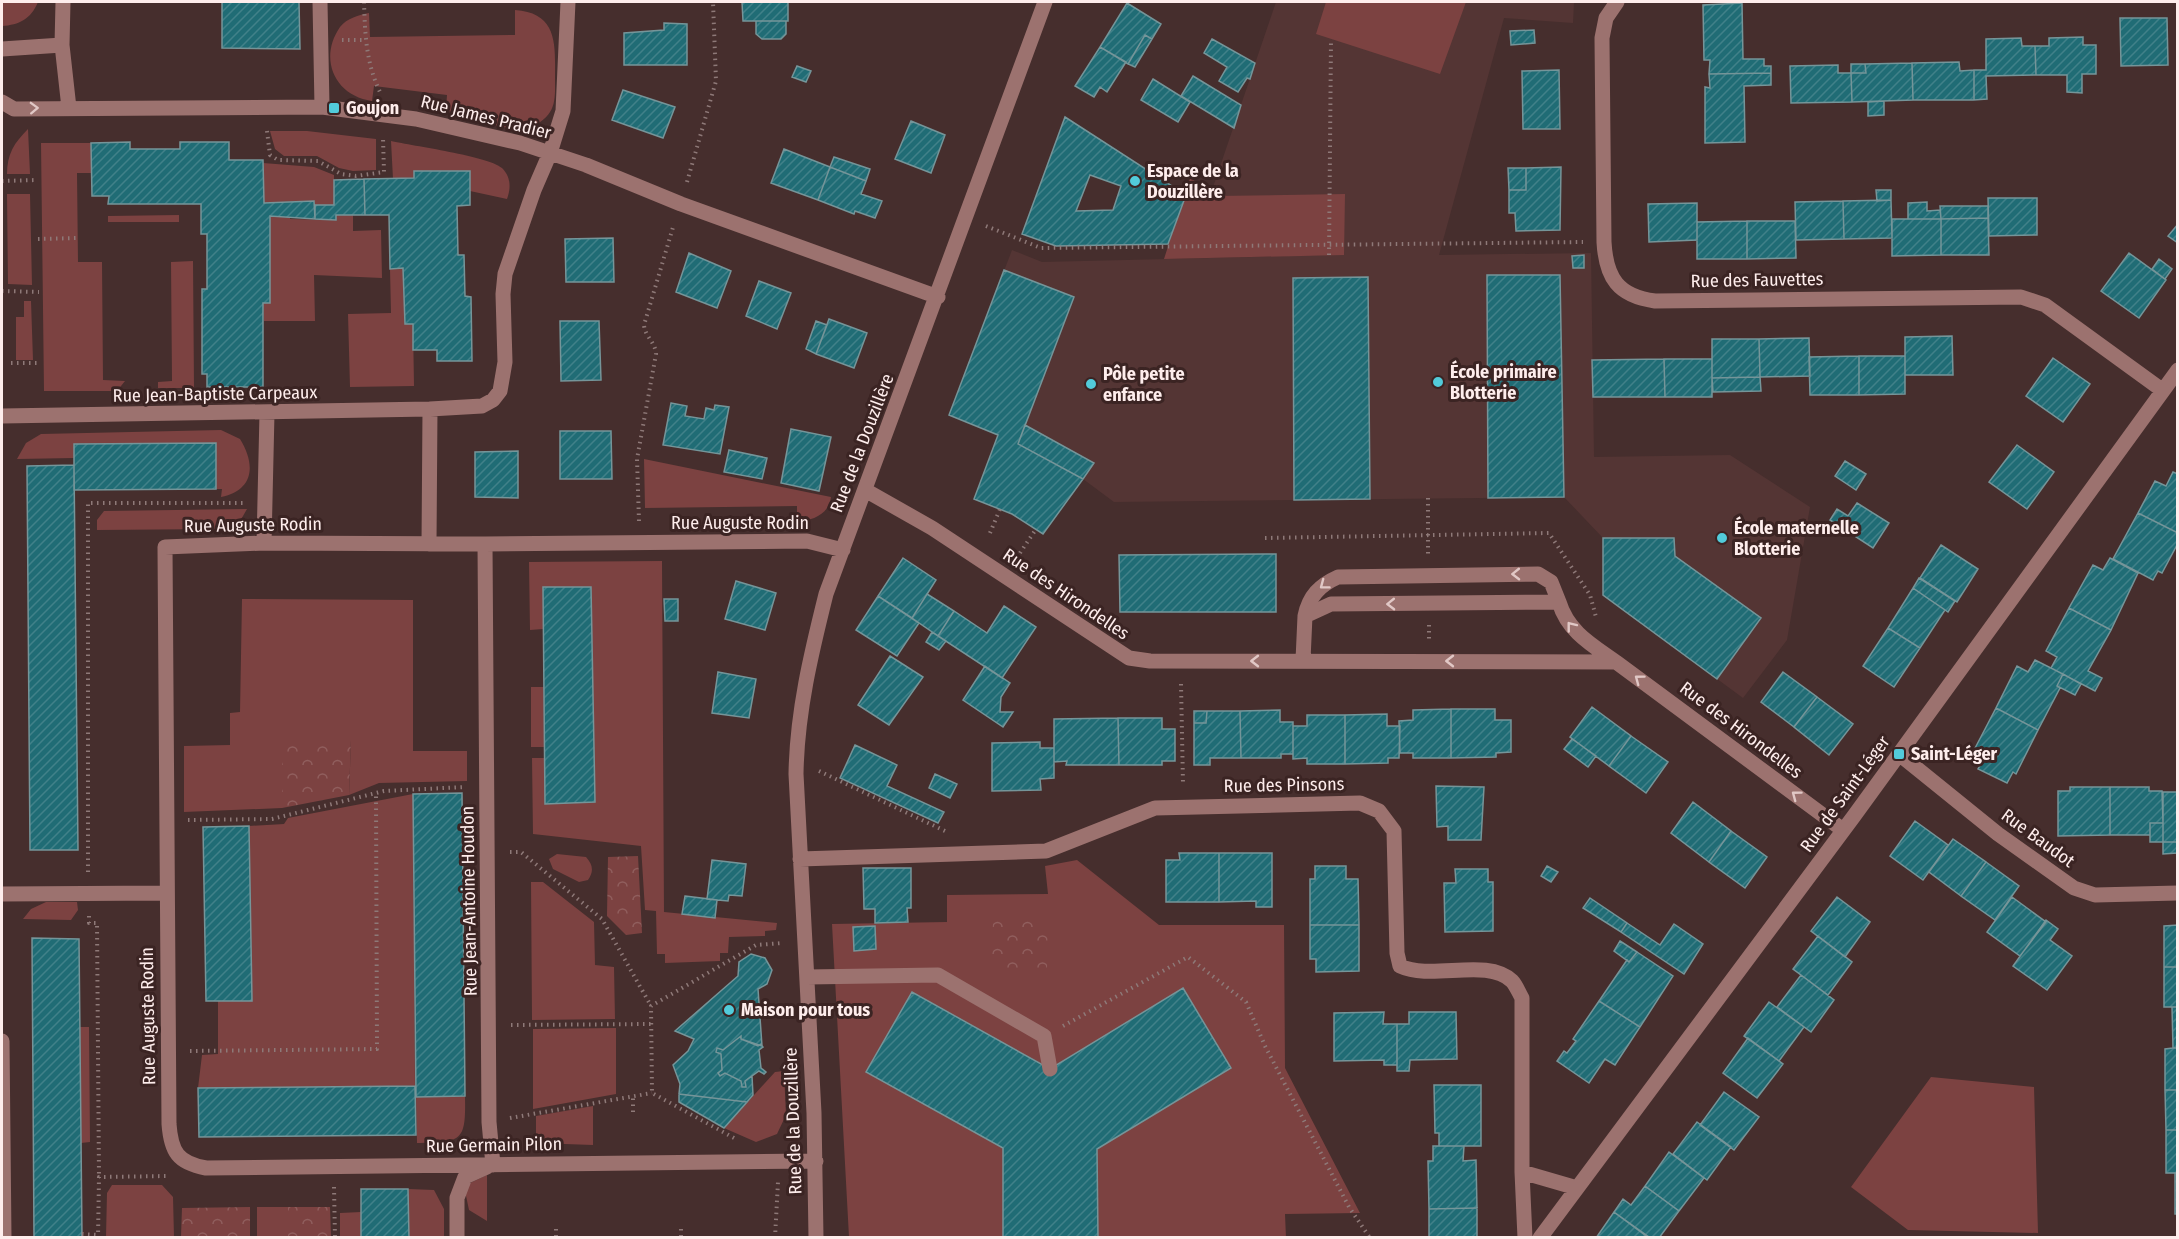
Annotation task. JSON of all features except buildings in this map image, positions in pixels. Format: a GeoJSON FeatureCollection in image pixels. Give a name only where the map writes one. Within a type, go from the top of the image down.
{"type":"FeatureCollection","features":[{"type":"Feature","properties":{"kind":"street"},"geometry":{"type":"LineString","coordinates":[[63,2],[62,45],[69,108]]}},
{"type":"Feature","properties":{"kind":"street"},"geometry":{"type":"LineString","coordinates":[[320,2],[322,107]]}},
{"type":"Feature","properties":{"kind":"street","name":"Rue Jean-Baptiste Carpeaux"},"geometry":{"type":"LineString","coordinates":[[2,416],[430,409],[482,406],[493,400],[500,391],[505,362],[503,294],[505,274],[534,190],[550,153],[563,111],[566,84],[565,2]]}},
{"type":"Feature","properties":{"kind":"street","name":"Rue de la Douzillère"},"geometry":{"type":"LineString","coordinates":[[816,1238],[816,1161],[796,744],[807,673],[826,594],[938,297],[1045,2]]}},
{"type":"Feature","properties":{"kind":"street","name":"Rue des Fauvettes"},"geometry":{"type":"LineString","coordinates":[[1617,2],[1606,18],[1602,38],[1605,260],[1616,284],[1639,299],[1655,301],[2021,297],[2033,299],[2045,304],[2162,390]]}},
{"type":"Feature","properties":{"kind":"street"},"geometry":{"type":"LineString","coordinates":[[2,49],[62,45]]}},
{"type":"Feature","properties":{"kind":"street","name":"Rue James Pradier"},"geometry":{"type":"LineString","coordinates":[[2,102],[14,109],[322,107],[383,114],[520,143],[938,297]]}},
{"type":"Feature","properties":{"kind":"street","name":"Rue de Saint-Léger"},"geometry":{"type":"LineString","coordinates":[[1540,1238],[1899,754],[2178,370]]}},
{"type":"Feature","properties":{"kind":"street"},"geometry":{"type":"LineString","coordinates":[[429,544],[430,409]]}},
{"type":"Feature","properties":{"kind":"street"},"geometry":{"type":"LineString","coordinates":[[264,543],[267,413]]}},
{"type":"Feature","properties":{"kind":"street","name":"Rue des Hirondelles"},"geometry":{"type":"LineString","coordinates":[[865,490],[932,528],[1121,654],[1140,660],[1616,662]]}},
{"type":"Feature","properties":{"kind":"street","name":"Rue Auguste Rodin"},"geometry":{"type":"LineString","coordinates":[[177,1155],[170,1139],[168,1051],[165,547],[264,543],[485,544],[807,541],[843,550]]}},
{"type":"Feature","properties":{"kind":"street","name":"Rue Jean-Antoine Houdon"},"geometry":{"type":"LineString","coordinates":[[485,544],[489,1122],[493,1165]]}},
{"type":"Feature","properties":{"kind":"street","name":"Rue des Hirondelles"},"geometry":{"type":"LineString","coordinates":[[1302,660],[1305,616],[1314,594],[1328,581],[1338,577],[1538,574],[1551,582],[1567,622],[1577,633],[1843,830]]}},
{"type":"Feature","properties":{"kind":"street"},"geometry":{"type":"LineString","coordinates":[[1305,616],[1331,604],[1559,602]]}},
{"type":"Feature","properties":{"kind":"street","name":"Rue Baudot"},"geometry":{"type":"LineString","coordinates":[[1899,754],[1998,834],[2074,888],[2095,895],[2178,893]]}},
{"type":"Feature","properties":{"kind":"street","name":"Rue des Pinsons"},"geometry":{"type":"LineString","coordinates":[[800,859],[1046,851],[1155,807],[1360,803],[1379,811],[1394,831],[1397,953],[1400,966],[1413,972],[1493,971],[1512,981],[1522,998],[1522,1172],[1526,1238]]}},
{"type":"Feature","properties":{"kind":"street"},"geometry":{"type":"LineString","coordinates":[[2,894],[166,893]]}},
{"type":"Feature","properties":{"kind":"street"},"geometry":{"type":"LineString","coordinates":[[807,977],[938,975],[1044,1036],[1050,1069]]}},
{"type":"Feature","properties":{"kind":"street"},"geometry":{"type":"LineString","coordinates":[[2,1041],[4,1238]]}},
{"type":"Feature","properties":{"kind":"street","name":"Rue Germain Pilon"},"geometry":{"type":"LineString","coordinates":[[177,1155],[188,1165],[206,1168],[816,1161]]}},
{"type":"Feature","properties":{"kind":"street"},"geometry":{"type":"LineString","coordinates":[[457,1238],[457,1198],[465,1178],[493,1165]]}},
{"type":"Feature","properties":{"kind":"street"},"geometry":{"type":"LineString","coordinates":[[1522,1172],[1576,1188]]}},
{"type":"Feature","properties":{"kind":"path"},"geometry":{"type":"LineString","coordinates":[[267,131],[270,155],[278,160],[318,161],[341,174],[356,176],[384,172],[384,101],[371,73],[367,51],[364,2]]}},
{"type":"Feature","properties":{"kind":"path"},"geometry":{"type":"LineString","coordinates":[[639,542],[637,459],[656,354],[656,346],[645,334],[644,325],[716,81],[712,2]]}},
{"type":"Feature","properties":{"kind":"path"},"geometry":{"type":"LineString","coordinates":[[1329,255],[1331,40]]}},
{"type":"Feature","properties":{"kind":"path"},"geometry":{"type":"LineString","coordinates":[[2,181],[37,180]]}},
{"type":"Feature","properties":{"kind":"path"},"geometry":{"type":"LineString","coordinates":[[966,218],[1041,248],[1605,242]]}},
{"type":"Feature","properties":{"kind":"path"},"geometry":{"type":"LineString","coordinates":[[38,238],[78,238]]}},
{"type":"Feature","properties":{"kind":"path"},"geometry":{"type":"LineString","coordinates":[[2,291],[39,292]]}},
{"type":"Feature","properties":{"kind":"path"},"geometry":{"type":"LineString","coordinates":[[11,363],[40,363]]}},
{"type":"Feature","properties":{"kind":"path"},"geometry":{"type":"LineString","coordinates":[[82,1234],[98,1236],[99,1177],[96,923],[89,923],[88,894],[88,503],[265,502]]}},
{"type":"Feature","properties":{"kind":"path"},"geometry":{"type":"LineString","coordinates":[[990,533],[1000,509]]}},
{"type":"Feature","properties":{"kind":"path"},"geometry":{"type":"LineString","coordinates":[[1020,553],[1036,529]]}},
{"type":"Feature","properties":{"kind":"path"},"geometry":{"type":"LineString","coordinates":[[1265,538],[1549,533],[1590,595],[1596,621]]}},
{"type":"Feature","properties":{"kind":"path"},"geometry":{"type":"LineString","coordinates":[[1180,661],[1184,806]]}},
{"type":"Feature","properties":{"kind":"path"},"geometry":{"type":"LineString","coordinates":[[820,763],[819,772],[948,832]]}},
{"type":"Feature","properties":{"kind":"path"},"geometry":{"type":"LineString","coordinates":[[165,821],[272,819],[376,793],[487,786]]}},
{"type":"Feature","properties":{"kind":"path"},"geometry":{"type":"LineString","coordinates":[[168,1051],[377,1049],[376,793]]}},
{"type":"Feature","properties":{"kind":"path"},"geometry":{"type":"LineString","coordinates":[[488,853],[521,852],[602,919],[651,1006],[652,1093]]}},
{"type":"Feature","properties":{"kind":"path"},"geometry":{"type":"LineString","coordinates":[[651,1006],[756,945],[805,942]]}},
{"type":"Feature","properties":{"kind":"path"},"geometry":{"type":"LineString","coordinates":[[1044,1036],[1188,957],[1246,1002],[1265,1046],[1339,1187],[1370,1238]]}},
{"type":"Feature","properties":{"kind":"path"},"geometry":{"type":"LineString","coordinates":[[489,1025],[651,1024]]}},
{"type":"Feature","properties":{"kind":"path"},"geometry":{"type":"LineString","coordinates":[[489,1122],[652,1093],[740,1141]]}},
{"type":"Feature","properties":{"kind":"path"},"geometry":{"type":"LineString","coordinates":[[633,1095],[633,1112]]}},
{"type":"Feature","properties":{"kind":"path"},"geometry":{"type":"LineString","coordinates":[[99,1177],[167,1176],[177,1155]]}},
{"type":"Feature","properties":{"kind":"path"},"geometry":{"type":"LineString","coordinates":[[775,1238],[779,1162]]}},
{"type":"Feature","properties":{"kind":"path"},"geometry":{"type":"LineString","coordinates":[[334,1166],[335,1238]]}},
{"type":"Feature","properties":{"kind":"path"},"geometry":{"type":"LineString","coordinates":[[556,1229],[556,1238]]}},
{"type":"Feature","properties":{"kind":"path"},"geometry":{"type":"LineString","coordinates":[[681,1229],[681,1238]]}},
{"type":"Feature","properties":{"kind":"shaded area"},"geometry":{"type":"Polygon","coordinates":[[[1276,2],[1574,2],[1573,23],[1504,18],[1439,255],[1591,253],[1594,457],[1730,455],[1810,507],[1787,640],[1743,698],[1603,595],[1603,538],[1564,497],[1114,502],[1083,479],[1043,534],[1012,514],[974,499],[998,435],[949,415],[1012,250],[1042,262],[1329,255],[1211,193],[1276,2]]]}},
{"type":"Feature","properties":{"kind":"green space"},"geometry":{"type":"Polygon","coordinates":[[[2,2],[38,2],[32,13],[24,20],[2,26],[2,2]]]}},
{"type":"Feature","properties":{"kind":"green space"},"geometry":{"type":"Polygon","coordinates":[[[1326,2],[1466,2],[1440,74],[1316,34],[1326,2]]]}},
{"type":"Feature","properties":{"kind":"green space"},"geometry":{"type":"Polygon","coordinates":[[[515,10],[529,12],[540,17],[552,33],[554,44],[555,96],[553,105],[544,119],[528,128],[499,126],[446,110],[447,95],[374,86],[372,101],[359,98],[348,92],[334,74],[331,51],[334,39],[343,24],[357,16],[369,13],[370,37],[515,35],[515,10]]]}},
{"type":"Feature","properties":{"kind":"green space"},"geometry":{"type":"Polygon","coordinates":[[[28,129],[30,174],[7,174],[12,149],[28,129]]]}},
{"type":"Feature","properties":{"kind":"green space"},"geometry":{"type":"Polygon","coordinates":[[[270,131],[307,131],[376,139],[376,170],[353,171],[339,168],[317,156],[284,156],[275,149],[270,131]]]}},
{"type":"Feature","properties":{"kind":"green space"},"geometry":{"type":"Polygon","coordinates":[[[391,141],[482,159],[502,168],[509,179],[507,199],[470,191],[470,171],[414,171],[414,178],[393,179],[391,141]]]}},
{"type":"Feature","properties":{"kind":"green space"},"geometry":{"type":"Polygon","coordinates":[[[41,143],[91,143],[92,173],[77,173],[78,262],[102,262],[103,380],[125,381],[117,391],[44,391],[41,143]]]}},
{"type":"Feature","properties":{"kind":"green space"},"geometry":{"type":"Polygon","coordinates":[[[263,163],[314,167],[334,175],[334,205],[315,205],[314,201],[264,203],[263,163]]]}},
{"type":"Feature","properties":{"kind":"green space"},"geometry":{"type":"Polygon","coordinates":[[[1190,178],[1217,196],[1345,194],[1344,255],[1164,259],[1190,178]]]}},
{"type":"Feature","properties":{"kind":"green space"},"geometry":{"type":"Polygon","coordinates":[[[7,194],[30,194],[32,285],[8,284],[7,194]]]}},
{"type":"Feature","properties":{"kind":"green space"},"geometry":{"type":"Polygon","coordinates":[[[179,215],[179,222],[108,222],[108,216],[179,215]]]}},
{"type":"Feature","properties":{"kind":"green space"},"geometry":{"type":"Polygon","coordinates":[[[336,215],[353,215],[353,231],[381,230],[382,278],[314,275],[315,321],[264,321],[263,303],[270,303],[270,216],[336,220],[336,215]]]}},
{"type":"Feature","properties":{"kind":"green space"},"geometry":{"type":"Polygon","coordinates":[[[193,261],[194,388],[158,388],[158,382],[172,381],[171,262],[193,261]]]}},
{"type":"Feature","properties":{"kind":"green space"},"geometry":{"type":"Polygon","coordinates":[[[403,268],[405,323],[413,324],[414,386],[350,387],[348,314],[391,313],[390,269],[403,268]]]}},
{"type":"Feature","properties":{"kind":"green space"},"geometry":{"type":"Polygon","coordinates":[[[24,301],[31,301],[33,360],[16,360],[16,317],[24,317],[24,301]]]}},
{"type":"Feature","properties":{"kind":"green space"},"geometry":{"type":"Polygon","coordinates":[[[221,430],[240,439],[250,467],[246,482],[240,489],[221,497],[222,489],[216,489],[216,443],[74,444],[74,458],[17,459],[26,443],[41,434],[221,430]]]}},
{"type":"Feature","properties":{"kind":"green space"},"geometry":{"type":"Polygon","coordinates":[[[644,459],[831,497],[830,503],[824,512],[803,521],[797,521],[797,506],[645,508],[644,459]]]}},
{"type":"Feature","properties":{"kind":"green space"},"geometry":{"type":"Polygon","coordinates":[[[247,509],[239,523],[220,529],[97,530],[97,520],[104,511],[247,509]]]}},
{"type":"Feature","properties":{"kind":"green space"},"geometry":{"type":"Polygon","coordinates":[[[662,561],[664,912],[777,923],[776,930],[765,931],[765,936],[729,937],[728,953],[720,953],[720,961],[665,963],[665,954],[657,954],[656,911],[645,910],[641,846],[533,834],[532,758],[545,758],[546,804],[595,802],[591,587],[543,587],[543,629],[530,630],[529,562],[662,561]]]}},
{"type":"Feature","properties":{"kind":"green space"},"geometry":{"type":"Polygon","coordinates":[[[242,599],[413,600],[413,751],[467,751],[467,781],[379,783],[349,795],[351,740],[282,740],[282,808],[184,812],[184,746],[230,745],[230,713],[240,712],[242,599]]]}},
{"type":"Feature","properties":{"kind":"green space"},"geometry":{"type":"Polygon","coordinates":[[[531,687],[544,687],[545,747],[531,747],[531,687]]]}},
{"type":"Feature","properties":{"kind":"green space"},"geometry":{"type":"Polygon","coordinates":[[[282,740],[351,740],[349,795],[282,808],[282,740]]]}},
{"type":"Feature","properties":{"kind":"green space"},"geometry":{"type":"Polygon","coordinates":[[[413,794],[415,1086],[198,1088],[202,1055],[218,1054],[218,1001],[252,1001],[249,826],[284,824],[288,818],[413,794]]]}},
{"type":"Feature","properties":{"kind":"green space"},"geometry":{"type":"Polygon","coordinates":[[[557,854],[586,857],[592,868],[588,880],[579,882],[553,869],[549,859],[557,854]]]}},
{"type":"Feature","properties":{"kind":"green space"},"geometry":{"type":"Polygon","coordinates":[[[638,856],[642,933],[626,935],[607,916],[608,857],[638,856]]]}},
{"type":"Feature","properties":{"kind":"green space"},"geometry":{"type":"Polygon","coordinates":[[[1077,860],[1159,925],[1284,925],[1285,1068],[1360,1213],[1285,1214],[1286,1238],[849,1237],[832,924],[947,922],[947,895],[1048,894],[1045,866],[1077,860]]]}},
{"type":"Feature","properties":{"kind":"green space"},"geometry":{"type":"Polygon","coordinates":[[[531,882],[543,882],[594,922],[595,965],[614,967],[615,1019],[532,1020],[531,882]]]}},
{"type":"Feature","properties":{"kind":"green space"},"geometry":{"type":"Polygon","coordinates":[[[46,902],[77,902],[78,910],[71,920],[23,919],[31,909],[46,902]]]}},
{"type":"Feature","properties":{"kind":"green space"},"geometry":{"type":"Polygon","coordinates":[[[993,916],[1048,917],[1047,969],[992,968],[993,916]]]}},
{"type":"Feature","properties":{"kind":"green space"},"geometry":{"type":"Polygon","coordinates":[[[80,1027],[89,1027],[90,1142],[81,1143],[80,1027]]]}},
{"type":"Feature","properties":{"kind":"green space"},"geometry":{"type":"Polygon","coordinates":[[[616,1028],[616,1094],[533,1109],[533,1029],[616,1028]]]}},
{"type":"Feature","properties":{"kind":"green space"},"geometry":{"type":"Polygon","coordinates":[[[784,1071],[786,1115],[777,1134],[756,1142],[724,1128],[775,1072],[784,1071]]]}},
{"type":"Feature","properties":{"kind":"green space"},"geometry":{"type":"Polygon","coordinates":[[[1931,1077],[2034,1087],[2038,1233],[1908,1230],[1851,1187],[1931,1077]]]}},
{"type":"Feature","properties":{"kind":"green space"},"geometry":{"type":"Polygon","coordinates":[[[465,1096],[464,1123],[458,1136],[444,1142],[417,1143],[416,1097],[465,1096]]]}},
{"type":"Feature","properties":{"kind":"green space"},"geometry":{"type":"Polygon","coordinates":[[[593,1106],[593,1145],[536,1143],[536,1116],[593,1106]]]}},
{"type":"Feature","properties":{"kind":"green space"},"geometry":{"type":"Polygon","coordinates":[[[487,1175],[487,1221],[469,1210],[465,1191],[470,1183],[487,1175]]]}},
{"type":"Feature","properties":{"kind":"green space"},"geometry":{"type":"Polygon","coordinates":[[[112,1185],[162,1185],[173,1197],[174,1237],[106,1237],[107,1193],[112,1185]]]}},
{"type":"Feature","properties":{"kind":"green space"},"geometry":{"type":"Polygon","coordinates":[[[408,1189],[434,1190],[444,1209],[444,1237],[409,1237],[408,1189]]]}},
{"type":"Feature","properties":{"kind":"green space"},"geometry":{"type":"Polygon","coordinates":[[[250,1207],[250,1237],[181,1237],[182,1208],[250,1207]]]}},
{"type":"Feature","properties":{"kind":"green space"},"geometry":{"type":"Polygon","coordinates":[[[257,1207],[288,1207],[288,1237],[257,1237],[257,1207]]]}},
{"type":"Feature","properties":{"kind":"green space"},"geometry":{"type":"Polygon","coordinates":[[[288,1207],[330,1207],[331,1237],[288,1237],[288,1207]]]}},
{"type":"Feature","properties":{"kind":"green space"},"geometry":{"type":"Polygon","coordinates":[[[361,1212],[361,1237],[340,1237],[340,1213],[361,1212]]]}},
{"type":"Feature","properties":{"kind":"place","name":"Goujon"},"geometry":{"type":"Point","coordinates":[334,108]}},
{"type":"Feature","properties":{"kind":"place","name":"Espace de la Douzillère"},"geometry":{"type":"Point","coordinates":[1135,181]}},
{"type":"Feature","properties":{"kind":"place","name":"École primaire Blotterie"},"geometry":{"type":"Point","coordinates":[1438,382]}},
{"type":"Feature","properties":{"kind":"place","name":"Pôle petite enfance"},"geometry":{"type":"Point","coordinates":[1091,384]}},
{"type":"Feature","properties":{"kind":"place","name":"École maternelle Blotterie"},"geometry":{"type":"Point","coordinates":[1722,538]}},
{"type":"Feature","properties":{"kind":"place","name":"Saint-Léger"},"geometry":{"type":"Point","coordinates":[1899,754]}},
{"type":"Feature","properties":{"kind":"place","name":"Maison pour tous"},"geometry":{"type":"Point","coordinates":[729,1010]}}]}
